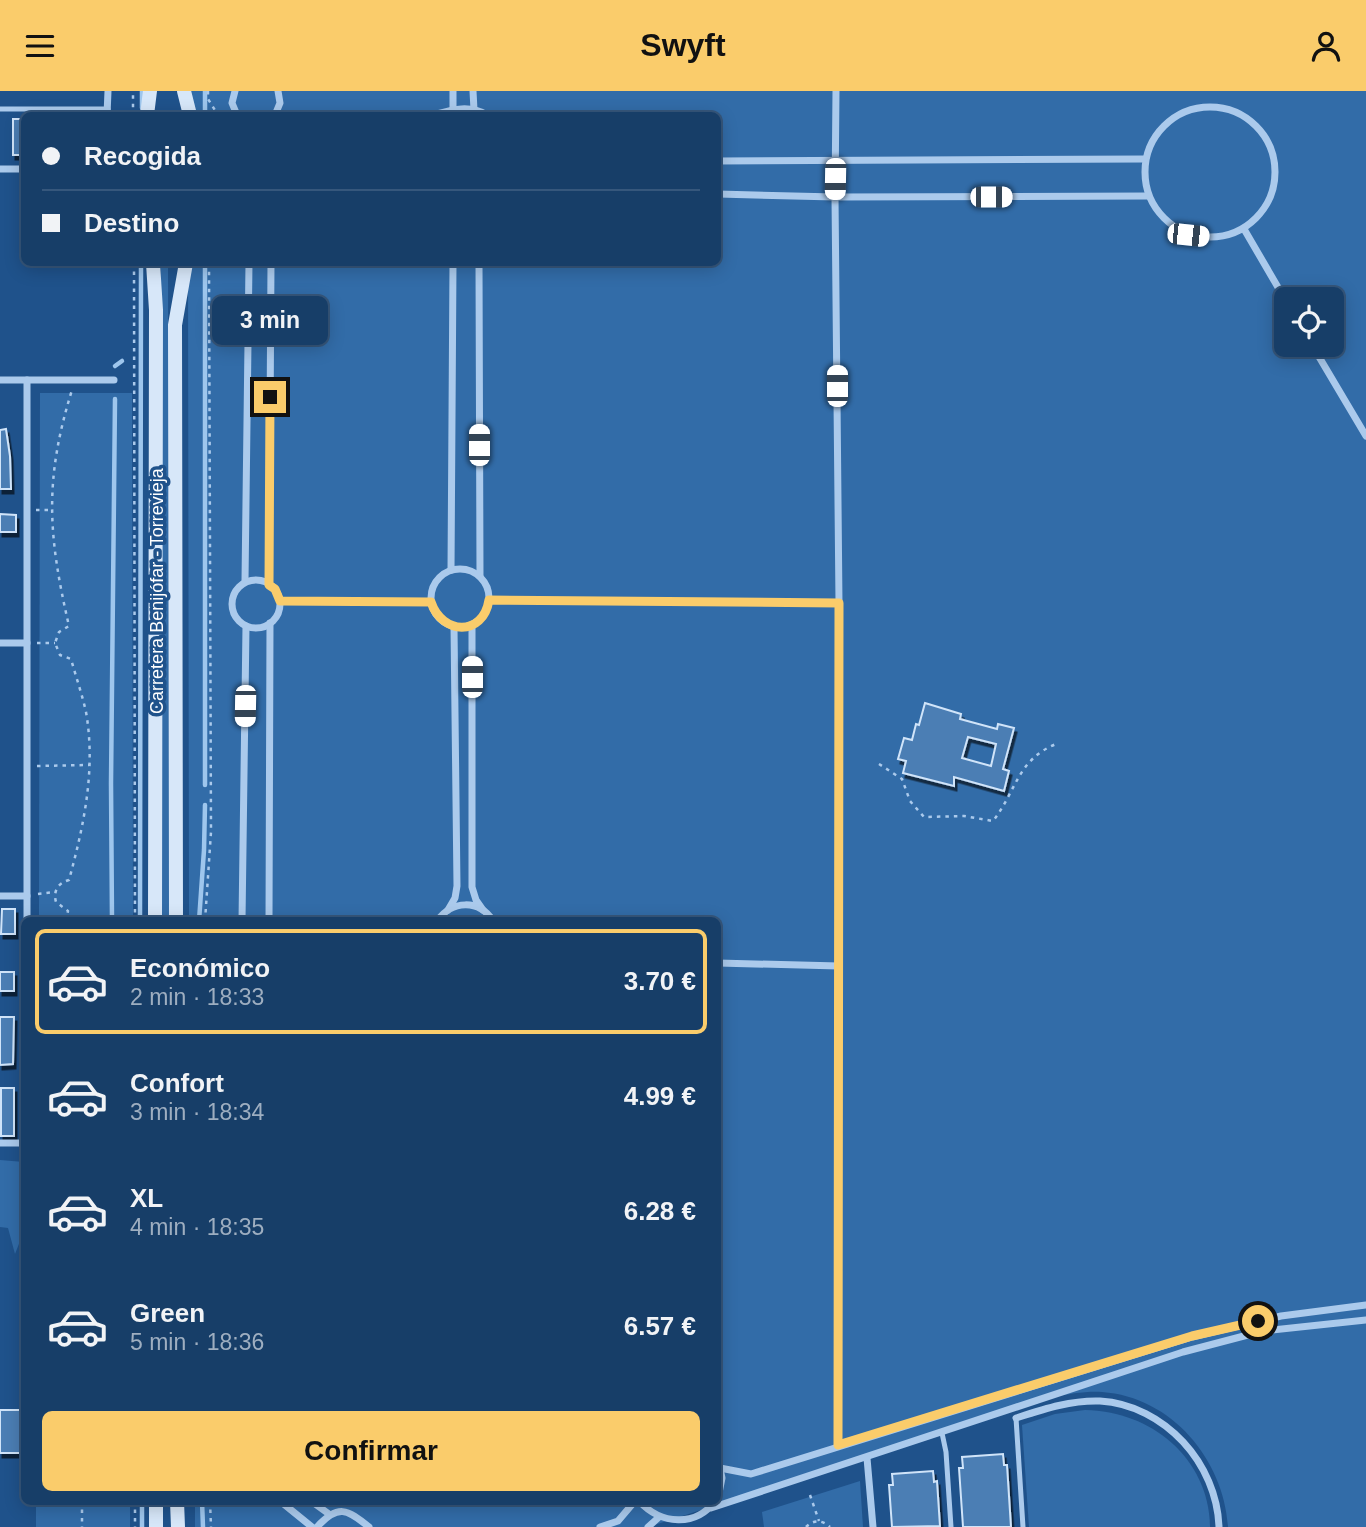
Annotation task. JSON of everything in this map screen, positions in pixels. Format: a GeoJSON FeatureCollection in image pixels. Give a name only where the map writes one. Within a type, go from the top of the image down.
{"type":"FeatureCollection","features":[{"type":"Feature","properties":{"kind":"main road"},"geometry":{"type":"LineString","coordinates":[[147,112],[150,91]]}},
{"type":"Feature","properties":{"kind":"main road"},"geometry":{"type":"LineString","coordinates":[[184,91],[189,112]]}},
{"type":"Feature","properties":{"kind":"main road","name":"Carretera Benijófar - Torrevieja"},"geometry":{"type":"LineString","coordinates":[[153,266],[156,310],[155,917]]}},
{"type":"Feature","properties":{"kind":"main road","name":"Carretera Benijófar - Torrevieja"},"geometry":{"type":"LineString","coordinates":[[176,917],[176,325],[186,266]]}},
{"type":"Feature","properties":{"kind":"main road"},"geometry":{"type":"LineString","coordinates":[[156,1505],[156,1527]]}},
{"type":"Feature","properties":{"kind":"main road"},"geometry":{"type":"LineString","coordinates":[[177,1505],[178,1527]]}},
{"type":"Feature","properties":{"kind":"street"},"geometry":{"type":"LineString","coordinates":[[107,91],[107,112]]}},
{"type":"Feature","properties":{"kind":"street"},"geometry":{"type":"LineString","coordinates":[[235,91],[232,103],[236,112]]}},
{"type":"Feature","properties":{"kind":"street"},"geometry":{"type":"LineString","coordinates":[[276,112],[280,103],[278,91]]}},
{"type":"Feature","properties":{"kind":"street"},"geometry":{"type":"LineString","coordinates":[[453,91],[453,110]]}},
{"type":"Feature","properties":{"kind":"street"},"geometry":{"type":"LineString","coordinates":[[473,91],[474,110]]}},
{"type":"Feature","properties":{"kind":"street"},"geometry":{"type":"LineString","coordinates":[[836,91],[839,603],[838,1445]]}},
{"type":"Feature","properties":{"kind":"street"},"geometry":{"type":"LineString","coordinates":[[1194,107],[1231,109],[1262,130],[1277,165],[1270,202],[1244,229],[1217,239],[1188,235],[1164,221],[1147,196],[1144,159],[1161,126],[1194,107]]}},
{"type":"Feature","properties":{"kind":"street"},"geometry":{"type":"LineString","coordinates":[[445,112],[479,112]]}},
{"type":"Feature","properties":{"kind":"street"},"geometry":{"type":"LineString","coordinates":[[721,161],[1144,159]]}},
{"type":"Feature","properties":{"kind":"street"},"geometry":{"type":"LineString","coordinates":[[0,169],[21,169]]}},
{"type":"Feature","properties":{"kind":"street"},"geometry":{"type":"LineString","coordinates":[[721,194],[835,197],[1147,196]]}},
{"type":"Feature","properties":{"kind":"street"},"geometry":{"type":"LineString","coordinates":[[1244,229],[1278,287]]}},
{"type":"Feature","properties":{"kind":"street"},"geometry":{"type":"LineString","coordinates":[[245,581],[265,582],[275,589],[280,601],[278,613],[270,623],[259,628],[246,626],[236,619],[232,607],[233,595],[245,581],[249,266]]}},
{"type":"Feature","properties":{"kind":"street"},"geometry":{"type":"LineString","coordinates":[[269,585],[271,266]]}},
{"type":"Feature","properties":{"kind":"street"},"geometry":{"type":"LineString","coordinates":[[451,570],[453,266]]}},
{"type":"Feature","properties":{"kind":"street"},"geometry":{"type":"LineString","coordinates":[[479,266],[480,575]]}},
{"type":"Feature","properties":{"kind":"street"},"geometry":{"type":"LineString","coordinates":[[1319,357],[1366,436]]}},
{"type":"Feature","properties":{"kind":"street"},"geometry":{"type":"LineString","coordinates":[[0,380],[114,380]]}},
{"type":"Feature","properties":{"kind":"street"},"geometry":{"type":"LineString","coordinates":[[27,380],[27,917]]}},
{"type":"Feature","properties":{"kind":"street"},"geometry":{"type":"LineString","coordinates":[[451,570],[469,570],[480,575],[487,585],[489,600],[482,618],[472,625],[454,627],[443,622],[435,613],[431,602],[437,579],[451,570]]}},
{"type":"Feature","properties":{"kind":"street"},"geometry":{"type":"LineString","coordinates":[[489,600],[839,603]]}},
{"type":"Feature","properties":{"kind":"street"},"geometry":{"type":"LineString","coordinates":[[280,601],[431,602]]}},
{"type":"Feature","properties":{"kind":"street"},"geometry":{"type":"LineString","coordinates":[[269,917],[270,623]]}},
{"type":"Feature","properties":{"kind":"street"},"geometry":{"type":"LineString","coordinates":[[472,625],[472,887],[476,900],[490,917]]}},
{"type":"Feature","properties":{"kind":"street"},"geometry":{"type":"LineString","coordinates":[[242,917],[246,626]]}},
{"type":"Feature","properties":{"kind":"street"},"geometry":{"type":"LineString","coordinates":[[448,910],[455,898],[457,886],[454,627]]}},
{"type":"Feature","properties":{"kind":"street"},"geometry":{"type":"LineString","coordinates":[[0,643],[27,643]]}},
{"type":"Feature","properties":{"kind":"street"},"geometry":{"type":"LineString","coordinates":[[0,896],[27,896]]}},
{"type":"Feature","properties":{"kind":"street"},"geometry":{"type":"LineString","coordinates":[[441,917],[458,904],[474,905],[483,910]]}},
{"type":"Feature","properties":{"kind":"street"},"geometry":{"type":"LineString","coordinates":[[721,963],[838,966]]}},
{"type":"Feature","properties":{"kind":"street"},"geometry":{"type":"LineString","coordinates":[[0,1143],[21,1143]]}},
{"type":"Feature","properties":{"kind":"street"},"geometry":{"type":"LineString","coordinates":[[721,1465],[751,1474],[1192,1336],[1281,1316],[1366,1305]]}},
{"type":"Feature","properties":{"kind":"street"},"geometry":{"type":"LineString","coordinates":[[721,1500],[867,1458],[1223,1341],[1263,1331],[1366,1320]]}},
{"type":"Feature","properties":{"kind":"street"},"geometry":{"type":"LineString","coordinates":[[1016,1418],[1047,1408],[1085,1401],[1118,1403],[1146,1413],[1179,1437],[1199,1462],[1213,1490],[1219,1527]]}},
{"type":"Feature","properties":{"kind":"street"},"geometry":{"type":"LineString","coordinates":[[867,1458],[873,1527]]}},
{"type":"Feature","properties":{"kind":"street"},"geometry":{"type":"LineString","coordinates":[[285,1505],[314,1527],[329,1514],[345,1511],[355,1515],[369,1527]]}},
{"type":"Feature","properties":{"kind":"street"},"geometry":{"type":"LineString","coordinates":[[317,1505],[329,1514]]}},
{"type":"Feature","properties":{"kind":"street"},"geometry":{"type":"LineString","coordinates":[[600,1527],[618,1521],[633,1505]]}},
{"type":"Feature","properties":{"kind":"street"},"geometry":{"type":"LineString","coordinates":[[641,1505],[652,1515],[667,1522],[683,1523],[698,1518],[712,1505]]}},
{"type":"Feature","properties":{"kind":"street"},"geometry":{"type":"LineString","coordinates":[[648,1527],[659,1518]]}},
{"type":"Feature","properties":{"kind":"lane"},"geometry":{"type":"LineString","coordinates":[[0,110],[107,112]]}},
{"type":"Feature","properties":{"kind":"lane"},"geometry":{"type":"LineString","coordinates":[[1016,1418],[1023,1527]]}},
{"type":"Feature","properties":{"kind":"lane"},"geometry":{"type":"LineString","coordinates":[[942,1433],[946,1452],[951,1527]]}},
{"type":"Feature","properties":{"kind":"path"},"geometry":{"type":"LineString","coordinates":[[132,112],[133,91]]}},
{"type":"Feature","properties":{"kind":"path"},"geometry":{"type":"LineString","coordinates":[[208,91],[208,99],[216,112]]}},
{"type":"Feature","properties":{"kind":"path"},"geometry":{"type":"LineString","coordinates":[[134,266],[135,917]]}},
{"type":"Feature","properties":{"kind":"path"},"geometry":{"type":"LineString","coordinates":[[205,917],[211,832],[209,266]]}},
{"type":"Feature","properties":{"kind":"path"},"geometry":{"type":"LineString","coordinates":[[67,917],[68,911],[59,906],[55,892],[60,884],[69,880],[80,839],[89,765],[85,711],[75,672],[71,659],[60,655],[55,643],[59,632],[69,627],[52,536],[51,494],[57,447],[76,380]]}},
{"type":"Feature","properties":{"kind":"path"},"geometry":{"type":"LineString","coordinates":[[27,643],[55,643]]}},
{"type":"Feature","properties":{"kind":"path"},"geometry":{"type":"LineString","coordinates":[[879,764],[902,779],[910,801],[924,817],[964,816],[993,821],[1004,807],[1027,762],[1041,750],[1056,744]]}},
{"type":"Feature","properties":{"kind":"path"},"geometry":{"type":"LineString","coordinates":[[27,766],[89,765]]}},
{"type":"Feature","properties":{"kind":"path"},"geometry":{"type":"LineString","coordinates":[[27,896],[55,892]]}},
{"type":"Feature","properties":{"kind":"path"},"geometry":{"type":"LineString","coordinates":[[810,1495],[819,1521]]}},
{"type":"Feature","properties":{"kind":"path"},"geometry":{"type":"LineString","coordinates":[[82,1505],[82,1527]]}},
{"type":"Feature","properties":{"kind":"path"},"geometry":{"type":"LineString","coordinates":[[135,1505],[135,1527]]}},
{"type":"Feature","properties":{"kind":"path"},"geometry":{"type":"LineString","coordinates":[[210,1505],[211,1527]]}},
{"type":"Feature","properties":{"kind":"path"},"geometry":{"type":"LineString","coordinates":[[806,1527],[819,1521],[830,1527]]}},
{"type":"Feature","properties":{"kind":"shaded area"},"geometry":{"type":"Polygon","coordinates":[[[188,91],[1366,91],[1366,1527],[1228,1527],[1216,1478],[1205,1456],[1190,1436],[1172,1419],[1151,1406],[1127,1396],[1102,1392],[1054,1397],[721,1504],[721,917],[189,917],[188,266],[721,266],[721,112],[188,112],[188,91]]]}},
{"type":"Feature","properties":{"kind":"shaded area"},"geometry":{"type":"Polygon","coordinates":[[[161,266],[168,266],[169,917],[162,917],[161,266]]]}},
{"type":"Feature","properties":{"kind":"shaded area"},"geometry":{"type":"Polygon","coordinates":[[[40,393],[132,393],[133,917],[39,917],[40,393]]]}},
{"type":"Feature","properties":{"kind":"shaded area"},"geometry":{"type":"Polygon","coordinates":[[[0,1160],[21,1162],[21,1239],[15,1254],[8,1228],[0,1227],[0,1160]]]}},
{"type":"Feature","properties":{"kind":"shaded area"},"geometry":{"type":"Polygon","coordinates":[[[1085,1410],[1109,1412],[1132,1419],[1153,1429],[1172,1443],[1199,1480],[1207,1502],[1210,1527],[1029,1527],[1022,1425],[1055,1414],[1085,1410]]]}},
{"type":"Feature","properties":{"kind":"shaded area"},"geometry":{"type":"Polygon","coordinates":[[[860,1481],[863,1527],[764,1527],[762,1512],[860,1481]]]}},
{"type":"Feature","properties":{"kind":"shaded area"},"geometry":{"type":"Polygon","coordinates":[[[36,1505],[130,1505],[130,1527],[36,1527],[36,1505]]]}},
{"type":"Feature","properties":{"kind":"shaded area"},"geometry":{"type":"Polygon","coordinates":[[[195,1505],[717,1505],[648,1527],[195,1527],[195,1505]]]}},
{"type":"Feature","properties":{"kind":"building"},"geometry":{"type":"Polygon","coordinates":[[[13,119],[21,119],[21,155],[13,155],[13,119]]]}},
{"type":"Feature","properties":{"kind":"building"},"geometry":{"type":"Polygon","coordinates":[[[6,429],[11,489],[0,489],[0,430],[6,429]]]}},
{"type":"Feature","properties":{"kind":"building"},"geometry":{"type":"Polygon","coordinates":[[[0,514],[16,515],[16,532],[0,532],[0,514]]]}},
{"type":"Feature","properties":{"kind":"building"},"geometry":{"type":"Polygon","coordinates":[[[925,703],[961,714],[960,719],[997,729],[998,724],[1014,728],[1003,769],[1009,771],[1004,791],[954,777],[954,786],[903,773],[906,761],[898,759],[904,738],[912,740],[916,724],[919,725],[925,703]],[[968,737],[962,758],[991,766],[996,744],[968,737]]]}},
{"type":"Feature","properties":{"kind":"building"},"geometry":{"type":"Polygon","coordinates":[[[2,909],[15,909],[15,934],[1,934],[2,909]]]}},
{"type":"Feature","properties":{"kind":"building"},"geometry":{"type":"Polygon","coordinates":[[[0,972],[14,972],[14,991],[0,991],[0,972]]]}},
{"type":"Feature","properties":{"kind":"building"},"geometry":{"type":"Polygon","coordinates":[[[0,1017],[14,1017],[13,1064],[0,1065],[0,1017]]]}},
{"type":"Feature","properties":{"kind":"building"},"geometry":{"type":"Polygon","coordinates":[[[1,1088],[14,1088],[14,1136],[1,1136],[1,1088]]]}},
{"type":"Feature","properties":{"kind":"building"},"geometry":{"type":"Polygon","coordinates":[[[0,1410],[21,1410],[21,1453],[0,1453],[0,1410]]]}},
{"type":"Feature","properties":{"kind":"building"},"geometry":{"type":"Polygon","coordinates":[[[1003,1454],[1004,1465],[1007,1465],[1011,1527],[963,1527],[959,1468],[963,1468],[962,1457],[1003,1454]]]}},
{"type":"Feature","properties":{"kind":"building"},"geometry":{"type":"Polygon","coordinates":[[[933,1471],[934,1482],[937,1481],[940,1526],[892,1527],[889,1485],[893,1485],[892,1474],[933,1471]]]}},
{"type":"Feature","properties":{"kind":"waterway"},"geometry":{"type":"LineString","coordinates":[[142,91],[142,108]]}},
{"type":"Feature","properties":{"kind":"waterway"},"geometry":{"type":"LineString","coordinates":[[205,91],[205,112]]}},
{"type":"Feature","properties":{"kind":"waterway"},"geometry":{"type":"LineString","coordinates":[[140,917],[141,266]]}},
{"type":"Feature","properties":{"kind":"waterway"},"geometry":{"type":"LineString","coordinates":[[205,266],[205,785]]}},
{"type":"Feature","properties":{"kind":"waterway"},"geometry":{"type":"LineString","coordinates":[[115,366],[122,361]]}},
{"type":"Feature","properties":{"kind":"waterway"},"geometry":{"type":"LineString","coordinates":[[112,917],[115,399]]}},
{"type":"Feature","properties":{"kind":"waterway"},"geometry":{"type":"LineString","coordinates":[[199,917],[205,805]]}},
{"type":"Feature","properties":{"kind":"waterway"},"geometry":{"type":"LineString","coordinates":[[142,1505],[142,1527]]}},
{"type":"Feature","properties":{"kind":"waterway"},"geometry":{"type":"LineString","coordinates":[[202,1505],[203,1527]]}},
{"type":"Feature","properties":{"kind":"route"},"geometry":{"type":"LineString","coordinates":[[270,397],[269,585],[275,589],[280,601],[431,602],[435,613],[443,622],[454,627],[472,625],[482,618],[489,600],[839,603],[838,1445],[1192,1336],[1258,1321]]}}]}
